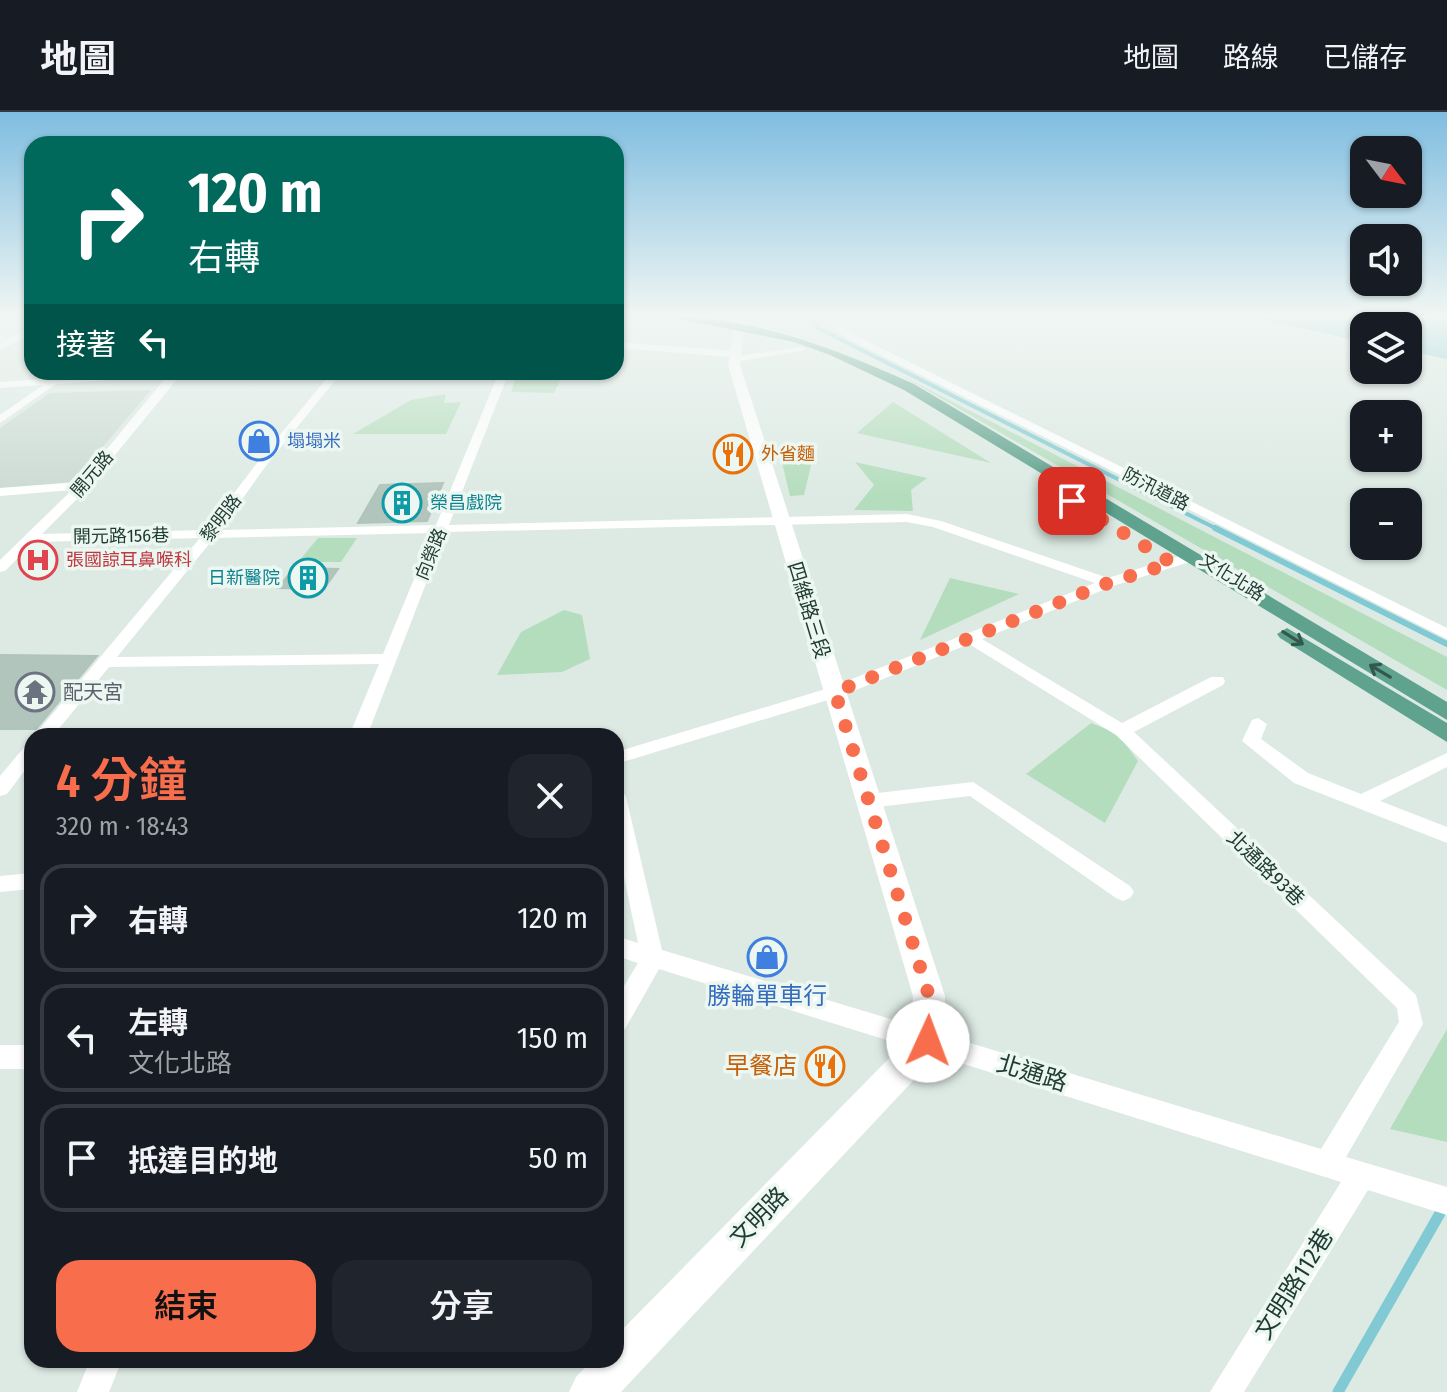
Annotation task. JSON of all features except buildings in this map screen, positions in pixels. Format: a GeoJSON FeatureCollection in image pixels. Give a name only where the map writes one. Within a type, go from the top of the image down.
{"type":"FeatureCollection","features":[{"type":"Feature","properties":{"kind":"main road","name":"文化北路"},"geometry":{"type":"LineString","coordinates":[[865,377],[897,393],[1447,734]]}},
{"type":"Feature","properties":{"kind":"main road","name":"文化北路"},"geometry":{"type":"LineString","coordinates":[[886,377],[909,387],[1447,712]]}},
{"type":"Feature","properties":{"kind":"street","name":"四維路三段"},"geometry":{"type":"LineString","coordinates":[[740,377],[929,996],[928,1041]]}},
{"type":"Feature","properties":{"kind":"street","name":"防汛道路"},"geometry":{"type":"LineString","coordinates":[[932,377],[1447,634]]}},
{"type":"Feature","properties":{"kind":"street"},"geometry":{"type":"LineString","coordinates":[[0,385],[68,380]]}},
{"type":"Feature","properties":{"kind":"street","name":"開元路"},"geometry":{"type":"LineString","coordinates":[[0,568],[84,485],[170,380]]}},
{"type":"Feature","properties":{"kind":"street","name":"黎明路"},"geometry":{"type":"LineString","coordinates":[[49,728],[210,534],[264,461],[330,380]]}},
{"type":"Feature","properties":{"kind":"street","name":"向榮路"},"geometry":{"type":"LineString","coordinates":[[361,728],[501,380]]}},
{"type":"Feature","properties":{"kind":"street"},"geometry":{"type":"LineString","coordinates":[[0,420],[54,381]]}},
{"type":"Feature","properties":{"kind":"street"},"geometry":{"type":"LineString","coordinates":[[0,492],[84,485]]}},
{"type":"Feature","properties":{"kind":"street","name":"開元路156巷"},"geometry":{"type":"LineString","coordinates":[[33,538],[907,518],[936,524],[1108,583]]}},
{"type":"Feature","properties":{"kind":"street"},"geometry":{"type":"LineString","coordinates":[[624,756],[835,692],[1108,583],[1191,557]]}},
{"type":"Feature","properties":{"kind":"street","name":"北通路93巷"},"geometry":{"type":"LineString","coordinates":[[970,638],[1122,731],[1408,1003],[1411,1024],[1328,1162]]}},
{"type":"Feature","properties":{"kind":"street"},"geometry":{"type":"LineString","coordinates":[[102,662],[389,659]]}},
{"type":"Feature","properties":{"kind":"street"},"geometry":{"type":"LineString","coordinates":[[1122,731],[1217,681]]}},
{"type":"Feature","properties":{"kind":"street"},"geometry":{"type":"LineString","coordinates":[[1258,724],[1251,741],[1301,778],[1447,835]]}},
{"type":"Feature","properties":{"kind":"street"},"geometry":{"type":"LineString","coordinates":[[2,784],[24,758]]}},
{"type":"Feature","properties":{"kind":"street"},"geometry":{"type":"LineString","coordinates":[[1362,802],[1447,759]]}},
{"type":"Feature","properties":{"kind":"street"},"geometry":{"type":"LineString","coordinates":[[869,801],[973,789],[1123,892]]}},
{"type":"Feature","properties":{"kind":"street"},"geometry":{"type":"LineString","coordinates":[[624,832],[653,958],[624,1007]]}},
{"type":"Feature","properties":{"kind":"street"},"geometry":{"type":"LineString","coordinates":[[0,884],[24,882]]}},
{"type":"Feature","properties":{"kind":"street","name":"北通路"},"geometry":{"type":"LineString","coordinates":[[624,949],[1447,1201]]}},
{"type":"Feature","properties":{"kind":"street","name":"文明路"},"geometry":{"type":"LineString","coordinates":[[624,1358],[928,1041]]}},
{"type":"Feature","properties":{"kind":"street"},"geometry":{"type":"LineString","coordinates":[[0,1057],[24,1057]]}},
{"type":"Feature","properties":{"kind":"street","name":"文明路112巷"},"geometry":{"type":"LineString","coordinates":[[1226,1392],[1362,1175]]}},
{"type":"Feature","properties":{"kind":"street"},"geometry":{"type":"LineString","coordinates":[[93,1392],[103,1368]]}},
{"type":"Feature","properties":{"kind":"street","name":"文明路"},"geometry":{"type":"LineString","coordinates":[[591,1392],[614,1368]]}},
{"type":"Feature","properties":{"kind":"shaded area"},"geometry":{"type":"Polygon","coordinates":[[[151,390],[73,482],[0,488],[0,428],[50,393],[151,390]]]}},
{"type":"Feature","properties":{"kind":"green space"},"geometry":{"type":"Polygon","coordinates":[[[903,377],[1447,657],[1447,690],[903,377]]]}},
{"type":"Feature","properties":{"kind":"green space"},"geometry":{"type":"Polygon","coordinates":[[[515,380],[560,380],[554,393],[511,392],[515,380]]]}},
{"type":"Feature","properties":{"kind":"green space"},"geometry":{"type":"Polygon","coordinates":[[[446,394],[444,403],[461,402],[446,434],[353,434],[411,400],[446,394]]]}},
{"type":"Feature","properties":{"kind":"green space"},"geometry":{"type":"Polygon","coordinates":[[[893,402],[991,463],[857,433],[893,402]]]}},
{"type":"Feature","properties":{"kind":"green space"},"geometry":{"type":"Polygon","coordinates":[[[779,450],[813,457],[804,495],[790,496],[779,450]]]}},
{"type":"Feature","properties":{"kind":"green space"},"geometry":{"type":"Polygon","coordinates":[[[855,462],[927,478],[911,490],[913,511],[854,510],[874,485],[855,462]]]}},
{"type":"Feature","properties":{"kind":"green space"},"geometry":{"type":"Polygon","coordinates":[[[318,538],[357,538],[341,562],[298,562],[318,538]]]}},
{"type":"Feature","properties":{"kind":"green space"},"geometry":{"type":"Polygon","coordinates":[[[950,578],[1019,594],[920,640],[950,578]]]}},
{"type":"Feature","properties":{"kind":"green space"},"geometry":{"type":"Polygon","coordinates":[[[564,610],[582,615],[590,659],[562,672],[497,675],[521,632],[564,610]]]}},
{"type":"Feature","properties":{"kind":"green space"},"geometry":{"type":"Polygon","coordinates":[[[1091,723],[1118,734],[1138,761],[1105,823],[1026,774],[1091,723]]]}},
{"type":"Feature","properties":{"kind":"green space"},"geometry":{"type":"Polygon","coordinates":[[[1447,1029],[1447,1142],[1390,1129],[1447,1029]]]}},
{"type":"Feature","properties":{"kind":"waterway"},"geometry":{"type":"LineString","coordinates":[[915,377],[1219,530]]}},
{"type":"Feature","properties":{"kind":"waterway"},"geometry":{"type":"LineString","coordinates":[[1215,528],[1219,530]]}},
{"type":"Feature","properties":{"kind":"waterway"},"geometry":{"type":"LineString","coordinates":[[1219,530],[1447,644]]}},
{"type":"Feature","properties":{"kind":"waterway"},"geometry":{"type":"LineString","coordinates":[[1338,1392],[1447,1201]]}},
{"type":"Feature","properties":{"kind":"place","name":"塌塌米"},"geometry":{"type":"Point","coordinates":[259,441]}},
{"type":"Feature","properties":{"kind":"place","name":"外省麵"},"geometry":{"type":"Point","coordinates":[733,454]}},
{"type":"Feature","properties":{"kind":"place","name":"榮昌戲院"},"geometry":{"type":"Point","coordinates":[402,503]}},
{"type":"Feature","properties":{"kind":"place","name":"張國諒耳鼻喉科"},"geometry":{"type":"Point","coordinates":[38,560]}},
{"type":"Feature","properties":{"kind":"place","name":"日新醫院"},"geometry":{"type":"Point","coordinates":[308,578]}},
{"type":"Feature","properties":{"kind":"place","name":"配天宮"},"geometry":{"type":"Point","coordinates":[35,692]}},
{"type":"Feature","properties":{"kind":"place","name":"勝輪單車行"},"geometry":{"type":"Point","coordinates":[767,957]}},
{"type":"Feature","properties":{"kind":"place","name":"早餐店"},"geometry":{"type":"Point","coordinates":[825,1066]}},
{"type":"Feature","properties":{"kind":"route"},"geometry":{"type":"LineString","coordinates":[[928,1041],[929,996],[835,692],[1108,583],[1172,563],[1072,501]]}}]}
